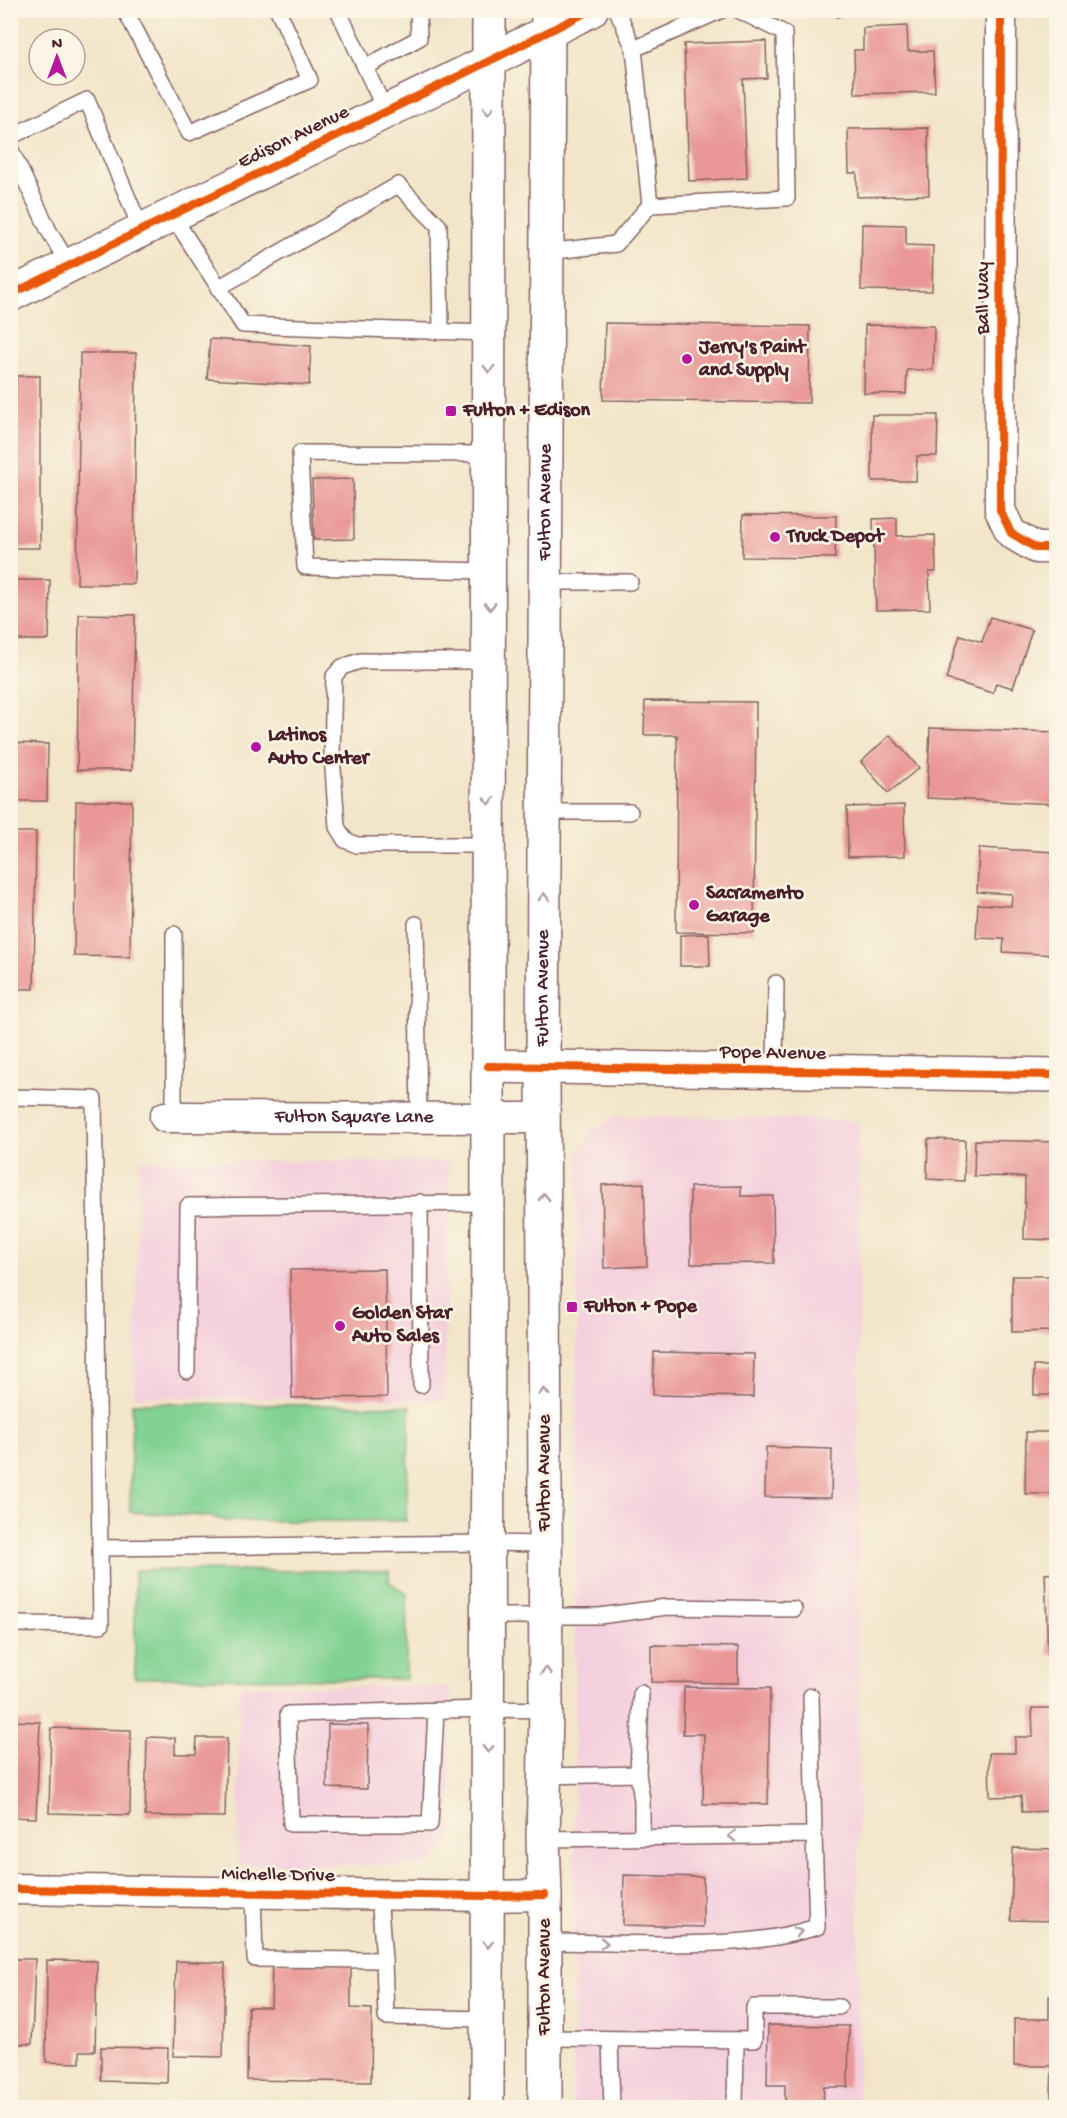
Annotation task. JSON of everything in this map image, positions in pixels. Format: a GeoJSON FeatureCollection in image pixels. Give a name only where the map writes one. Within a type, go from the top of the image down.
{"type":"FeatureCollection","features":[{"type":"Feature","properties":{"kind":"main road"},"geometry":{"type":"LineString","coordinates":[[488,2108],[489,10]]}},
{"type":"Feature","properties":{"kind":"main road","name":"Edison Avenue"},"geometry":{"type":"LineString","coordinates":[[10,295],[141,229],[488,63],[548,22],[591,10]]}},
{"type":"Feature","properties":{"kind":"main road","name":"Fulton Avenue"},"geometry":{"type":"LineString","coordinates":[[545,2108],[543,1068],[548,22]]}},
{"type":"Feature","properties":{"kind":"main road","name":"Pope Avenue"},"geometry":{"type":"LineString","coordinates":[[488,1066],[1056,1075]]}},
{"type":"Feature","properties":{"kind":"street","name":"Ball Way"},"geometry":{"type":"LineString","coordinates":[[1001,10],[1000,510],[1011,533],[1036,548],[1056,548]]}},
{"type":"Feature","properties":{"kind":"street","name":"Fulton Square Lane"},"geometry":{"type":"LineString","coordinates":[[170,1117],[543,1118]]}},
{"type":"Feature","properties":{"kind":"street","name":"Michelle Drive"},"geometry":{"type":"LineString","coordinates":[[10,1889],[545,1895]]}},
{"type":"Feature","properties":{"kind":"lane"},"geometry":{"type":"LineString","coordinates":[[125,10],[189,133],[310,80],[278,10]]}},
{"type":"Feature","properties":{"kind":"lane"},"geometry":{"type":"LineString","coordinates":[[338,10],[386,112]]}},
{"type":"Feature","properties":{"kind":"lane"},"geometry":{"type":"LineString","coordinates":[[366,67],[419,38],[418,10]]}},
{"type":"Feature","properties":{"kind":"lane"},"geometry":{"type":"LineString","coordinates":[[617,10],[634,49],[650,205]]}},
{"type":"Feature","properties":{"kind":"lane"},"geometry":{"type":"LineString","coordinates":[[634,49],[722,10]]}},
{"type":"Feature","properties":{"kind":"lane"},"geometry":{"type":"LineString","coordinates":[[546,252],[616,244],[650,205],[787,198],[784,33],[738,10]]}},
{"type":"Feature","properties":{"kind":"lane"},"geometry":{"type":"LineString","coordinates":[[10,137],[87,100],[141,229]]}},
{"type":"Feature","properties":{"kind":"lane"},"geometry":{"type":"LineString","coordinates":[[10,148],[49,231],[69,266]]}},
{"type":"Feature","properties":{"kind":"lane"},"geometry":{"type":"LineString","coordinates":[[218,288],[398,185],[439,226],[441,330]]}},
{"type":"Feature","properties":{"kind":"lane"},"geometry":{"type":"LineString","coordinates":[[172,215],[243,325],[489,333]]}},
{"type":"Feature","properties":{"kind":"lane"},"geometry":{"type":"LineString","coordinates":[[490,454],[300,453],[305,567],[490,571]]}},
{"type":"Feature","properties":{"kind":"lane"},"geometry":{"type":"LineString","coordinates":[[545,582],[630,582]]}},
{"type":"Feature","properties":{"kind":"lane"},"geometry":{"type":"LineString","coordinates":[[489,845],[357,845],[345,840],[338,827],[332,754],[334,676],[342,667],[360,661],[490,661]]}},
{"type":"Feature","properties":{"kind":"lane"},"geometry":{"type":"LineString","coordinates":[[544,812],[630,812]]}},
{"type":"Feature","properties":{"kind":"lane"},"geometry":{"type":"LineString","coordinates":[[416,924],[419,1118]]}},
{"type":"Feature","properties":{"kind":"lane"},"geometry":{"type":"LineString","coordinates":[[170,1117],[174,934]]}},
{"type":"Feature","properties":{"kind":"lane"},"geometry":{"type":"LineString","coordinates":[[775,1071],[776,983]]}},
{"type":"Feature","properties":{"kind":"lane"},"geometry":{"type":"LineString","coordinates":[[10,1097],[94,1099],[101,1625],[10,1624]]}},
{"type":"Feature","properties":{"kind":"lane"},"geometry":{"type":"LineString","coordinates":[[420,1202],[421,1385]]}},
{"type":"Feature","properties":{"kind":"lane"},"geometry":{"type":"LineString","coordinates":[[187,1371],[188,1206],[488,1203]]}},
{"type":"Feature","properties":{"kind":"lane"},"geometry":{"type":"LineString","coordinates":[[100,1548],[545,1544]]}},
{"type":"Feature","properties":{"kind":"lane"},"geometry":{"type":"LineString","coordinates":[[488,1616],[599,1616],[667,1608],[794,1609]]}},
{"type":"Feature","properties":{"kind":"lane"},"geometry":{"type":"LineString","coordinates":[[641,1693],[638,1774],[642,1800],[642,1836]]}},
{"type":"Feature","properties":{"kind":"lane"},"geometry":{"type":"LineString","coordinates":[[545,1942],[653,1944],[728,1942],[766,1939],[817,1927],[811,1696]]}},
{"type":"Feature","properties":{"kind":"lane"},"geometry":{"type":"LineString","coordinates":[[436,1711],[430,1824],[291,1824],[288,1714],[488,1709],[546,1710]]}},
{"type":"Feature","properties":{"kind":"lane"},"geometry":{"type":"LineString","coordinates":[[544,1776],[638,1774]]}},
{"type":"Feature","properties":{"kind":"lane"},"geometry":{"type":"LineString","coordinates":[[543,1839],[814,1835]]}},
{"type":"Feature","properties":{"kind":"lane"},"geometry":{"type":"LineString","coordinates":[[253,1892],[255,1959],[384,1960]]}},
{"type":"Feature","properties":{"kind":"lane"},"geometry":{"type":"LineString","coordinates":[[379,1894],[386,2017],[488,2019]]}},
{"type":"Feature","properties":{"kind":"lane"},"geometry":{"type":"LineString","coordinates":[[545,2038],[754,2040],[754,2007],[839,2007]]}},
{"type":"Feature","properties":{"kind":"lane"},"geometry":{"type":"LineString","coordinates":[[610,2039],[612,2108]]}},
{"type":"Feature","properties":{"kind":"lane"},"geometry":{"type":"LineString","coordinates":[[735,2108],[736,2040]]}},
{"type":"Feature","properties":{"kind":"shaded area"},"geometry":{"type":"Polygon","coordinates":[[[618,1116],[859,1121],[858,2107],[573,2108],[578,1155],[593,1130],[618,1116]]]}},
{"type":"Feature","properties":{"kind":"shaded area"},"geometry":{"type":"Polygon","coordinates":[[[139,1160],[449,1162],[444,1400],[134,1397],[139,1160]]]}},
{"type":"Feature","properties":{"kind":"shaded area"},"geometry":{"type":"Polygon","coordinates":[[[240,1686],[450,1687],[451,1842],[426,1866],[238,1864],[240,1686]]]}},
{"type":"Feature","properties":{"kind":"green space"},"geometry":{"type":"Polygon","coordinates":[[[132,1403],[410,1406],[406,1521],[229,1521],[206,1516],[130,1512],[132,1403]]]}},
{"type":"Feature","properties":{"kind":"green space"},"geometry":{"type":"Polygon","coordinates":[[[135,1570],[389,1571],[389,1582],[407,1594],[406,1679],[135,1678],[135,1570]]]}},
{"type":"Feature","properties":{"kind":"building"},"geometry":{"type":"Polygon","coordinates":[[[835,10],[856,10],[856,11],[837,17],[835,10]]]}},
{"type":"Feature","properties":{"kind":"building"},"geometry":{"type":"Polygon","coordinates":[[[907,26],[908,51],[933,51],[935,92],[855,94],[854,50],[863,50],[863,28],[907,26]]]}},
{"type":"Feature","properties":{"kind":"building"},"geometry":{"type":"Polygon","coordinates":[[[766,41],[767,78],[743,79],[747,178],[689,181],[684,44],[766,41]]]}},
{"type":"Feature","properties":{"kind":"building"},"geometry":{"type":"Polygon","coordinates":[[[928,128],[929,195],[857,197],[857,173],[849,173],[848,129],[928,128]]]}},
{"type":"Feature","properties":{"kind":"building"},"geometry":{"type":"Polygon","coordinates":[[[862,224],[906,225],[906,245],[933,246],[932,291],[861,290],[862,224]]]}},
{"type":"Feature","properties":{"kind":"building"},"geometry":{"type":"Polygon","coordinates":[[[605,323],[810,326],[809,403],[603,400],[605,323]]]}},
{"type":"Feature","properties":{"kind":"building"},"geometry":{"type":"Polygon","coordinates":[[[865,325],[934,326],[933,370],[907,370],[906,394],[864,393],[865,325]]]}},
{"type":"Feature","properties":{"kind":"building"},"geometry":{"type":"Polygon","coordinates":[[[210,339],[311,346],[309,385],[207,379],[210,339]]]}},
{"type":"Feature","properties":{"kind":"building"},"geometry":{"type":"Polygon","coordinates":[[[80,353],[136,353],[134,584],[77,584],[80,353]]]}},
{"type":"Feature","properties":{"kind":"building"},"geometry":{"type":"Polygon","coordinates":[[[16,376],[40,376],[40,548],[10,548],[10,394],[16,394],[16,376]]]}},
{"type":"Feature","properties":{"kind":"building"},"geometry":{"type":"Polygon","coordinates":[[[872,415],[938,415],[937,456],[917,456],[916,481],[872,481],[872,415]]]}},
{"type":"Feature","properties":{"kind":"building"},"geometry":{"type":"Polygon","coordinates":[[[353,479],[354,539],[314,540],[312,480],[353,479]]]}},
{"type":"Feature","properties":{"kind":"building"},"geometry":{"type":"Polygon","coordinates":[[[743,515],[836,516],[835,558],[742,557],[743,515]]]}},
{"type":"Feature","properties":{"kind":"building"},"geometry":{"type":"Polygon","coordinates":[[[897,518],[897,536],[935,535],[936,572],[929,572],[930,609],[876,610],[873,519],[897,518]]]}},
{"type":"Feature","properties":{"kind":"building"},"geometry":{"type":"Polygon","coordinates":[[[10,580],[50,580],[49,640],[10,640],[10,580]]]}},
{"type":"Feature","properties":{"kind":"building"},"geometry":{"type":"Polygon","coordinates":[[[79,614],[135,615],[132,770],[77,770],[79,614]]]}},
{"type":"Feature","properties":{"kind":"building"},"geometry":{"type":"Polygon","coordinates":[[[990,617],[1032,630],[1013,688],[996,683],[993,693],[946,679],[960,635],[982,642],[990,617]]]}},
{"type":"Feature","properties":{"kind":"building"},"geometry":{"type":"Polygon","coordinates":[[[1056,623],[1056,649],[1055,649],[1051,624],[1056,623]]]}},
{"type":"Feature","properties":{"kind":"building"},"geometry":{"type":"Polygon","coordinates":[[[645,701],[756,702],[754,933],[676,932],[677,735],[644,735],[645,701]]]}},
{"type":"Feature","properties":{"kind":"building"},"geometry":{"type":"Polygon","coordinates":[[[930,728],[1056,732],[1056,804],[927,798],[930,728]]]}},
{"type":"Feature","properties":{"kind":"building"},"geometry":{"type":"Polygon","coordinates":[[[890,735],[919,768],[888,793],[861,762],[890,735]]]}},
{"type":"Feature","properties":{"kind":"building"},"geometry":{"type":"Polygon","coordinates":[[[10,743],[48,744],[47,801],[10,801],[10,743]]]}},
{"type":"Feature","properties":{"kind":"building"},"geometry":{"type":"Polygon","coordinates":[[[76,801],[132,801],[130,957],[74,956],[76,801]]]}},
{"type":"Feature","properties":{"kind":"building"},"geometry":{"type":"Polygon","coordinates":[[[904,805],[905,856],[848,857],[847,807],[904,805]]]}},
{"type":"Feature","properties":{"kind":"building"},"geometry":{"type":"Polygon","coordinates":[[[10,832],[36,832],[34,989],[10,989],[10,832]]]}},
{"type":"Feature","properties":{"kind":"building"},"geometry":{"type":"Polygon","coordinates":[[[979,848],[1056,852],[1056,955],[1003,952],[1004,939],[976,938],[978,904],[1011,906],[1012,894],[977,892],[979,848]]]}},
{"type":"Feature","properties":{"kind":"building"},"geometry":{"type":"Polygon","coordinates":[[[709,934],[710,966],[680,966],[680,935],[709,934]]]}},
{"type":"Feature","properties":{"kind":"building"},"geometry":{"type":"Polygon","coordinates":[[[928,1139],[965,1140],[964,1181],[927,1179],[928,1139]]]}},
{"type":"Feature","properties":{"kind":"building"},"geometry":{"type":"Polygon","coordinates":[[[975,1140],[1056,1142],[1056,1240],[1024,1239],[1025,1177],[974,1176],[975,1140]]]}},
{"type":"Feature","properties":{"kind":"building"},"geometry":{"type":"Polygon","coordinates":[[[644,1183],[647,1266],[604,1268],[602,1185],[644,1183]]]}},
{"type":"Feature","properties":{"kind":"building"},"geometry":{"type":"Polygon","coordinates":[[[741,1186],[741,1196],[773,1196],[774,1263],[691,1264],[690,1187],[741,1186]]]}},
{"type":"Feature","properties":{"kind":"building"},"geometry":{"type":"Polygon","coordinates":[[[385,1269],[387,1397],[292,1398],[290,1270],[385,1269]]]}},
{"type":"Feature","properties":{"kind":"building"},"geometry":{"type":"Polygon","coordinates":[[[1012,1276],[1050,1276],[1050,1315],[1056,1315],[1056,1331],[1012,1332],[1012,1276]]]}},
{"type":"Feature","properties":{"kind":"building"},"geometry":{"type":"Polygon","coordinates":[[[654,1352],[754,1354],[753,1397],[653,1395],[654,1352]]]}},
{"type":"Feature","properties":{"kind":"building"},"geometry":{"type":"Polygon","coordinates":[[[1034,1366],[1056,1366],[1056,1395],[1034,1395],[1034,1366]]]}},
{"type":"Feature","properties":{"kind":"building"},"geometry":{"type":"Polygon","coordinates":[[[1026,1432],[1056,1432],[1056,1523],[1054,1523],[1054,1494],[1025,1494],[1026,1432]]]}},
{"type":"Feature","properties":{"kind":"building"},"geometry":{"type":"Polygon","coordinates":[[[766,1447],[832,1449],[831,1498],[765,1497],[766,1447]]]}},
{"type":"Feature","properties":{"kind":"building"},"geometry":{"type":"Polygon","coordinates":[[[1056,1573],[1056,1655],[1048,1655],[1045,1574],[1056,1573]]]}},
{"type":"Feature","properties":{"kind":"building"},"geometry":{"type":"Polygon","coordinates":[[[651,1645],[738,1647],[738,1683],[651,1682],[651,1645]]]}},
{"type":"Feature","properties":{"kind":"building"},"geometry":{"type":"Polygon","coordinates":[[[684,1687],[770,1688],[768,1804],[703,1804],[704,1734],[683,1734],[684,1687]]]}},
{"type":"Feature","properties":{"kind":"building"},"geometry":{"type":"Polygon","coordinates":[[[1032,1708],[1056,1708],[1056,1811],[1022,1812],[1021,1796],[990,1797],[989,1753],[1015,1753],[1015,1737],[1033,1737],[1032,1708]]]}},
{"type":"Feature","properties":{"kind":"building"},"geometry":{"type":"Polygon","coordinates":[[[10,1721],[40,1722],[36,1818],[10,1817],[10,1721]]]}},
{"type":"Feature","properties":{"kind":"building"},"geometry":{"type":"Polygon","coordinates":[[[328,1724],[368,1725],[367,1789],[327,1788],[328,1724]]]}},
{"type":"Feature","properties":{"kind":"building"},"geometry":{"type":"Polygon","coordinates":[[[51,1728],[131,1730],[130,1815],[49,1813],[51,1728]]]}},
{"type":"Feature","properties":{"kind":"building"},"geometry":{"type":"Polygon","coordinates":[[[147,1737],[175,1738],[175,1754],[196,1754],[197,1738],[227,1738],[225,1817],[145,1816],[147,1737]]]}},
{"type":"Feature","properties":{"kind":"building"},"geometry":{"type":"Polygon","coordinates":[[[1013,1848],[1056,1849],[1056,1921],[1011,1920],[1013,1848]]]}},
{"type":"Feature","properties":{"kind":"building"},"geometry":{"type":"Polygon","coordinates":[[[624,1875],[703,1877],[703,1927],[623,1925],[624,1875]]]}},
{"type":"Feature","properties":{"kind":"building"},"geometry":{"type":"Polygon","coordinates":[[[10,1959],[35,1959],[32,2044],[10,2044],[10,1959]]]}},
{"type":"Feature","properties":{"kind":"building"},"geometry":{"type":"Polygon","coordinates":[[[47,1960],[97,1961],[95,2051],[80,2051],[80,2063],[46,2062],[47,1960]]]}},
{"type":"Feature","properties":{"kind":"building"},"geometry":{"type":"Polygon","coordinates":[[[176,1961],[225,1963],[223,2057],[173,2056],[176,1961]]]}},
{"type":"Feature","properties":{"kind":"building"},"geometry":{"type":"Polygon","coordinates":[[[272,1962],[351,1963],[351,2008],[372,2009],[371,2082],[247,2080],[248,2007],[271,2007],[272,1962]]]}},
{"type":"Feature","properties":{"kind":"building"},"geometry":{"type":"Polygon","coordinates":[[[1049,1996],[1056,1996],[1056,2097],[1051,2097],[1052,2066],[1014,2066],[1014,2019],[1049,2019],[1049,1996]]]}},
{"type":"Feature","properties":{"kind":"building"},"geometry":{"type":"Polygon","coordinates":[[[768,2025],[849,2026],[848,2087],[824,2087],[823,2108],[785,2108],[785,2085],[767,2085],[768,2025]]]}},
{"type":"Feature","properties":{"kind":"building"},"geometry":{"type":"Polygon","coordinates":[[[101,2047],[168,2048],[167,2083],[101,2081],[101,2047]]]}},
{"type":"Feature","properties":{"kind":"cycle path"},"geometry":{"type":"LineString","coordinates":[[10,295],[591,10]]}},
{"type":"Feature","properties":{"kind":"cycle path"},"geometry":{"type":"LineString","coordinates":[[1001,10],[1000,510],[1011,533],[1036,548],[1056,548]]}},
{"type":"Feature","properties":{"kind":"cycle path"},"geometry":{"type":"LineString","coordinates":[[488,1066],[1056,1075]]}},
{"type":"Feature","properties":{"kind":"cycle path"},"geometry":{"type":"LineString","coordinates":[[10,1889],[545,1895]]}},
{"type":"Feature","properties":{"kind":"place","name":"Jerry's Paint and Supply"},"geometry":{"type":"Point","coordinates":[687,359]}},
{"type":"Feature","properties":{"kind":"place","name":"Fulton + Edison"},"geometry":{"type":"Point","coordinates":[451,411]}},
{"type":"Feature","properties":{"kind":"place","name":"Truck Depot"},"geometry":{"type":"Point","coordinates":[775,537]}},
{"type":"Feature","properties":{"kind":"place","name":"Latinos Auto Center"},"geometry":{"type":"Point","coordinates":[256,747]}},
{"type":"Feature","properties":{"kind":"place","name":"Sacramento Garage"},"geometry":{"type":"Point","coordinates":[694,905]}},
{"type":"Feature","properties":{"kind":"place","name":"Fulton + Pope"},"geometry":{"type":"Point","coordinates":[572,1307]}},
{"type":"Feature","properties":{"kind":"place","name":"Golden Star Auto Sales"},"geometry":{"type":"Point","coordinates":[340,1326]}}]}
